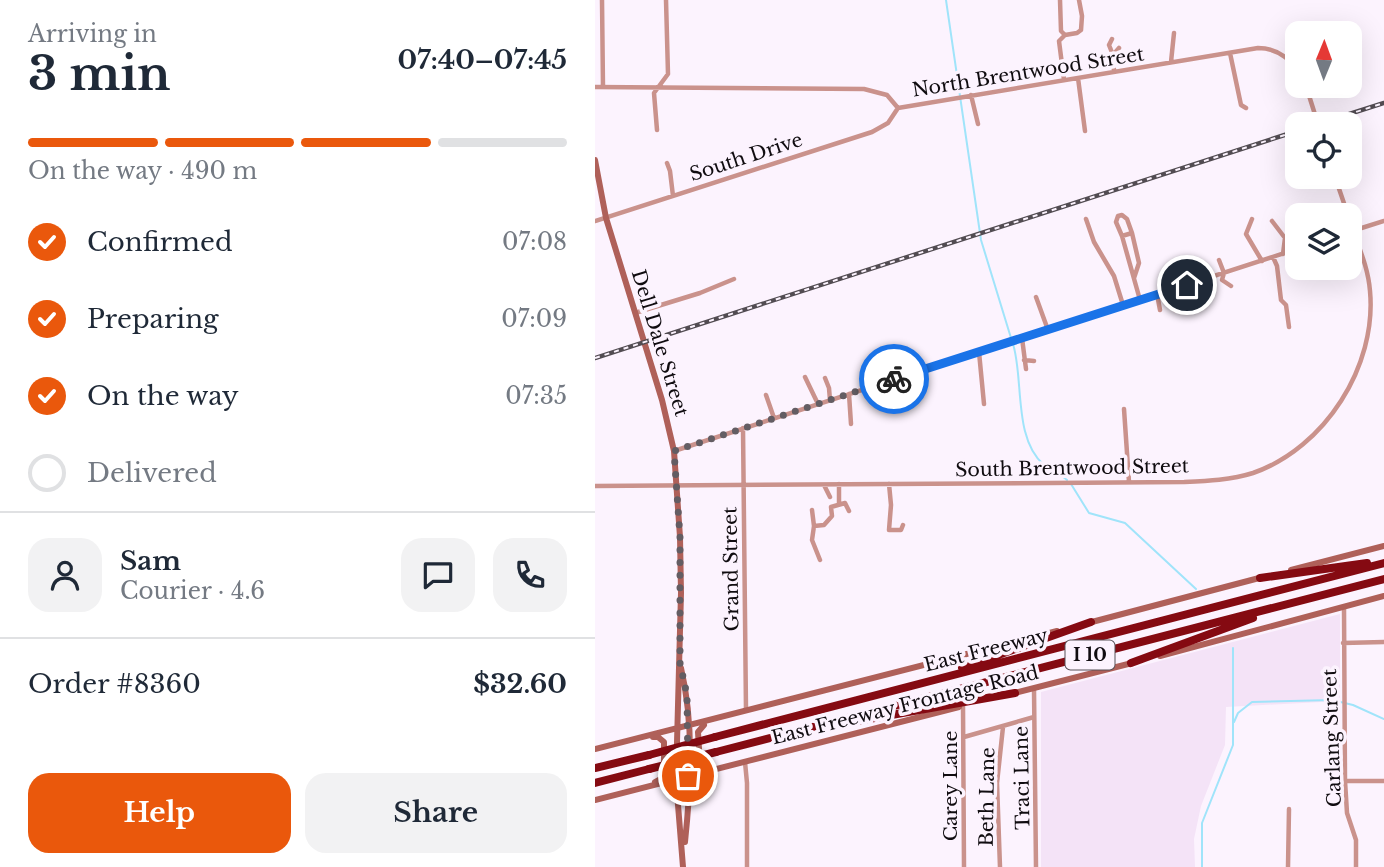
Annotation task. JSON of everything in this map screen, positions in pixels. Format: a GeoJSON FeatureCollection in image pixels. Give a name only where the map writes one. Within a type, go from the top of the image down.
{"type":"FeatureCollection","features":[{"type":"Feature","properties":{"kind":"highway"},"geometry":{"type":"LineString","coordinates":[[1260,578],[1384,563]]}},
{"type":"Feature","properties":{"kind":"highway","name":"East Freeway"},"geometry":{"type":"LineString","coordinates":[[595,766],[649,755],[1384,563]]}},
{"type":"Feature","properties":{"kind":"highway","name":"East Freeway"},"geometry":{"type":"LineString","coordinates":[[595,783],[1384,579]]}},
{"type":"Feature","properties":{"kind":"highway"},"geometry":{"type":"LineString","coordinates":[[1131,663],[1297,602]]}},
{"type":"Feature","properties":{"kind":"highway"},"geometry":{"type":"LineString","coordinates":[[946,677],[968,666],[1091,622]]}},
{"type":"Feature","properties":{"kind":"highway"},"geometry":{"type":"LineString","coordinates":[[797,731],[1015,693]]}},
{"type":"Feature","properties":{"kind":"main road","name":"Dell Dale Street"},"geometry":{"type":"LineString","coordinates":[[595,160],[606,218],[662,400],[674,451],[680,537],[676,780],[684,867]]}},
{"type":"Feature","properties":{"kind":"main road","name":"East Freeway Frontage Road"},"geometry":{"type":"LineString","coordinates":[[595,749],[1384,546]]}},
{"type":"Feature","properties":{"kind":"main road","name":"East Freeway Frontage Road"},"geometry":{"type":"LineString","coordinates":[[595,800],[1034,689],[1384,596]]}},
{"type":"Feature","properties":{"kind":"main road","name":"Dell Dale Street"},"geometry":{"type":"LineString","coordinates":[[680,663],[687,695],[688,727],[688,809],[683,858]]}},
{"type":"Feature","properties":{"kind":"main road"},"geometry":{"type":"LineString","coordinates":[[708,771],[700,765],[698,732],[704,725],[729,719],[736,714]]}},
{"type":"Feature","properties":{"kind":"main road"},"geometry":{"type":"LineString","coordinates":[[630,791],[664,777],[664,741],[658,737],[646,737]]}},
{"type":"Feature","properties":{"kind":"street"},"geometry":{"type":"LineString","coordinates":[[602,0],[603,88]]}},
{"type":"Feature","properties":{"kind":"street"},"geometry":{"type":"LineString","coordinates":[[657,130],[654,93],[668,74],[666,0]]}},
{"type":"Feature","properties":{"kind":"street"},"geometry":{"type":"LineString","coordinates":[[1060,0],[1061,31],[1065,35]]}},
{"type":"Feature","properties":{"kind":"street"},"geometry":{"type":"LineString","coordinates":[[1064,80],[1059,41],[1065,35],[1081,30],[1083,16],[1080,0]]}},
{"type":"Feature","properties":{"kind":"street"},"geometry":{"type":"LineString","coordinates":[[1171,62],[1174,33]]}},
{"type":"Feature","properties":{"kind":"street"},"geometry":{"type":"LineString","coordinates":[[1111,39],[1109,44],[1114,72]]}},
{"type":"Feature","properties":{"kind":"street"},"geometry":{"type":"LineString","coordinates":[[1113,55],[1119,48]]}},
{"type":"Feature","properties":{"kind":"street","name":"North Brentwood Street"},"geometry":{"type":"LineString","coordinates":[[595,87],[864,89],[887,95],[898,108],[1264,48],[1285,56]]}},
{"type":"Feature","properties":{"kind":"street"},"geometry":{"type":"LineString","coordinates":[[1230,53],[1241,105],[1246,108]]}},
{"type":"Feature","properties":{"kind":"street"},"geometry":{"type":"LineString","coordinates":[[1078,78],[1086,131]]}},
{"type":"Feature","properties":{"kind":"street"},"geometry":{"type":"LineString","coordinates":[[971,95],[978,124]]}},
{"type":"Feature","properties":{"kind":"street","name":"South Drive"},"geometry":{"type":"LineString","coordinates":[[595,221],[873,131],[891,120],[898,108]]}},
{"type":"Feature","properties":{"kind":"street"},"geometry":{"type":"LineString","coordinates":[[667,163],[673,196]]}},
{"type":"Feature","properties":{"kind":"street"},"geometry":{"type":"LineString","coordinates":[[1133,278],[1139,263],[1132,233],[1127,219],[1122,215],[1118,216],[1115,222],[1122,236],[1133,278],[1140,300]]}},
{"type":"Feature","properties":{"kind":"street"},"geometry":{"type":"LineString","coordinates":[[1086,219],[1094,242],[1114,276],[1122,305]]}},
{"type":"Feature","properties":{"kind":"street"},"geometry":{"type":"LineString","coordinates":[[1252,219],[1245,234],[1257,249],[1262,261]]}},
{"type":"Feature","properties":{"kind":"street"},"geometry":{"type":"LineString","coordinates":[[1362,228],[1384,221]]}},
{"type":"Feature","properties":{"kind":"street"},"geometry":{"type":"LineString","coordinates":[[674,451],[1283,254],[1285,238],[1272,222]]}},
{"type":"Feature","properties":{"kind":"street"},"geometry":{"type":"LineString","coordinates":[[1122,236],[1132,233]]}},
{"type":"Feature","properties":{"kind":"street","name":"South Brentwood Street"},"geometry":{"type":"LineString","coordinates":[[595,486],[1202,481],[1250,474],[1292,453],[1325,422],[1344,397],[1355,375],[1370,322],[1370,292],[1362,255]]}},
{"type":"Feature","properties":{"kind":"street"},"geometry":{"type":"LineString","coordinates":[[1273,257],[1289,327]]}},
{"type":"Feature","properties":{"kind":"street"},"geometry":{"type":"LineString","coordinates":[[1219,260],[1224,272],[1222,280],[1231,286]]}},
{"type":"Feature","properties":{"kind":"street"},"geometry":{"type":"LineString","coordinates":[[1196,262],[1204,279]]}},
{"type":"Feature","properties":{"kind":"street"},"geometry":{"type":"LineString","coordinates":[[635,313],[700,293],[734,279]]}},
{"type":"Feature","properties":{"kind":"street"},"geometry":{"type":"LineString","coordinates":[[1169,290],[1175,310]]}},
{"type":"Feature","properties":{"kind":"street"},"geometry":{"type":"LineString","coordinates":[[1157,294],[1160,310]]}},
{"type":"Feature","properties":{"kind":"street"},"geometry":{"type":"LineString","coordinates":[[1036,298],[1048,330]]}},
{"type":"Feature","properties":{"kind":"street"},"geometry":{"type":"LineString","coordinates":[[1022,338],[1025,369]]}},
{"type":"Feature","properties":{"kind":"street"},"geometry":{"type":"LineString","coordinates":[[979,352],[984,404]]}},
{"type":"Feature","properties":{"kind":"street"},"geometry":{"type":"LineString","coordinates":[[1024,360],[1034,361]]}},
{"type":"Feature","properties":{"kind":"street"},"geometry":{"type":"LineString","coordinates":[[805,377],[818,404]]}},
{"type":"Feature","properties":{"kind":"street"},"geometry":{"type":"LineString","coordinates":[[825,378],[830,400]]}},
{"type":"Feature","properties":{"kind":"street"},"geometry":{"type":"LineString","coordinates":[[849,394],[851,424]]}},
{"type":"Feature","properties":{"kind":"street"},"geometry":{"type":"LineString","coordinates":[[766,395],[774,418]]}},
{"type":"Feature","properties":{"kind":"street"},"geometry":{"type":"LineString","coordinates":[[1124,409],[1129,482]]}},
{"type":"Feature","properties":{"kind":"street","name":"Grand Street"},"geometry":{"type":"LineString","coordinates":[[743,428],[746,711]]}},
{"type":"Feature","properties":{"kind":"street"},"geometry":{"type":"LineString","coordinates":[[839,484],[839,503]]}},
{"type":"Feature","properties":{"kind":"street"},"geometry":{"type":"LineString","coordinates":[[889,484],[889,530],[901,530],[903,525]]}},
{"type":"Feature","properties":{"kind":"street"},"geometry":{"type":"LineString","coordinates":[[824,485],[830,497]]}},
{"type":"Feature","properties":{"kind":"street"},"geometry":{"type":"LineString","coordinates":[[814,526],[824,526],[832,516],[831,507],[839,503],[845,503],[849,511]]}},
{"type":"Feature","properties":{"kind":"street"},"geometry":{"type":"LineString","coordinates":[[812,510],[812,540],[820,560]]}},
{"type":"Feature","properties":{"kind":"street","name":"Carlang Street"},"geometry":{"type":"LineString","coordinates":[[1344,606],[1345,780],[1347,813],[1356,840],[1356,867]]}},
{"type":"Feature","properties":{"kind":"street"},"geometry":{"type":"LineString","coordinates":[[1343,642],[1384,642]]}},
{"type":"Feature","properties":{"kind":"street","name":"Traci Lane"},"geometry":{"type":"LineString","coordinates":[[1034,689],[1036,867]]}},
{"type":"Feature","properties":{"kind":"street","name":"Carey Lane"},"geometry":{"type":"LineString","coordinates":[[963,705],[964,867]]}},
{"type":"Feature","properties":{"kind":"street"},"geometry":{"type":"LineString","coordinates":[[964,737],[1034,717]]}},
{"type":"Feature","properties":{"kind":"street","name":"Beth Lane"},"geometry":{"type":"LineString","coordinates":[[1000,867],[997,783],[1003,727]]}},
{"type":"Feature","properties":{"kind":"street"},"geometry":{"type":"LineString","coordinates":[[745,762],[747,867]]}},
{"type":"Feature","properties":{"kind":"street"},"geometry":{"type":"LineString","coordinates":[[1345,780],[1384,781]]}},
{"type":"Feature","properties":{"kind":"street"},"geometry":{"type":"LineString","coordinates":[[1288,867],[1289,809]]}},
{"type":"Feature","properties":{"kind":"shaded area"},"geometry":{"type":"Polygon","coordinates":[[[1340,614],[1340,701],[1226,707],[1225,745],[1201,806],[1194,839],[1195,867],[1041,867],[1041,692],[1340,614]]]}},
{"type":"Feature","properties":{"kind":"waterway"},"geometry":{"type":"LineString","coordinates":[[946,0],[981,240],[1011,338]]}},
{"type":"Feature","properties":{"kind":"waterway"},"geometry":{"type":"LineString","coordinates":[[1013,344],[1023,425],[1028,440],[1034,454],[1044,465],[1067,480]]}},
{"type":"Feature","properties":{"kind":"waterway"},"geometry":{"type":"LineString","coordinates":[[1071,484],[1089,513],[1125,523],[1196,589]]}},
{"type":"Feature","properties":{"kind":"waterway"},"geometry":{"type":"LineString","coordinates":[[1202,867],[1202,823],[1233,745],[1233,648]]}},
{"type":"Feature","properties":{"kind":"waterway"},"geometry":{"type":"LineString","coordinates":[[1234,722],[1238,713],[1252,702],[1332,700],[1353,705],[1384,719]]}},
{"type":"Feature","properties":{"kind":"railway"},"geometry":{"type":"LineString","coordinates":[[1356,112],[1384,103]]}},
{"type":"Feature","properties":{"kind":"railway"},"geometry":{"type":"LineString","coordinates":[[595,358],[1285,135]]}},
{"type":"Feature","properties":{"kind":"way so far"},"geometry":{"type":"LineString","coordinates":[[688,776],[687,695],[680,663],[680,537],[674,451],[894,379]]}},
{"type":"Feature","properties":{"kind":"route"},"geometry":{"type":"LineString","coordinates":[[894,379],[1187,285]]}}]}
